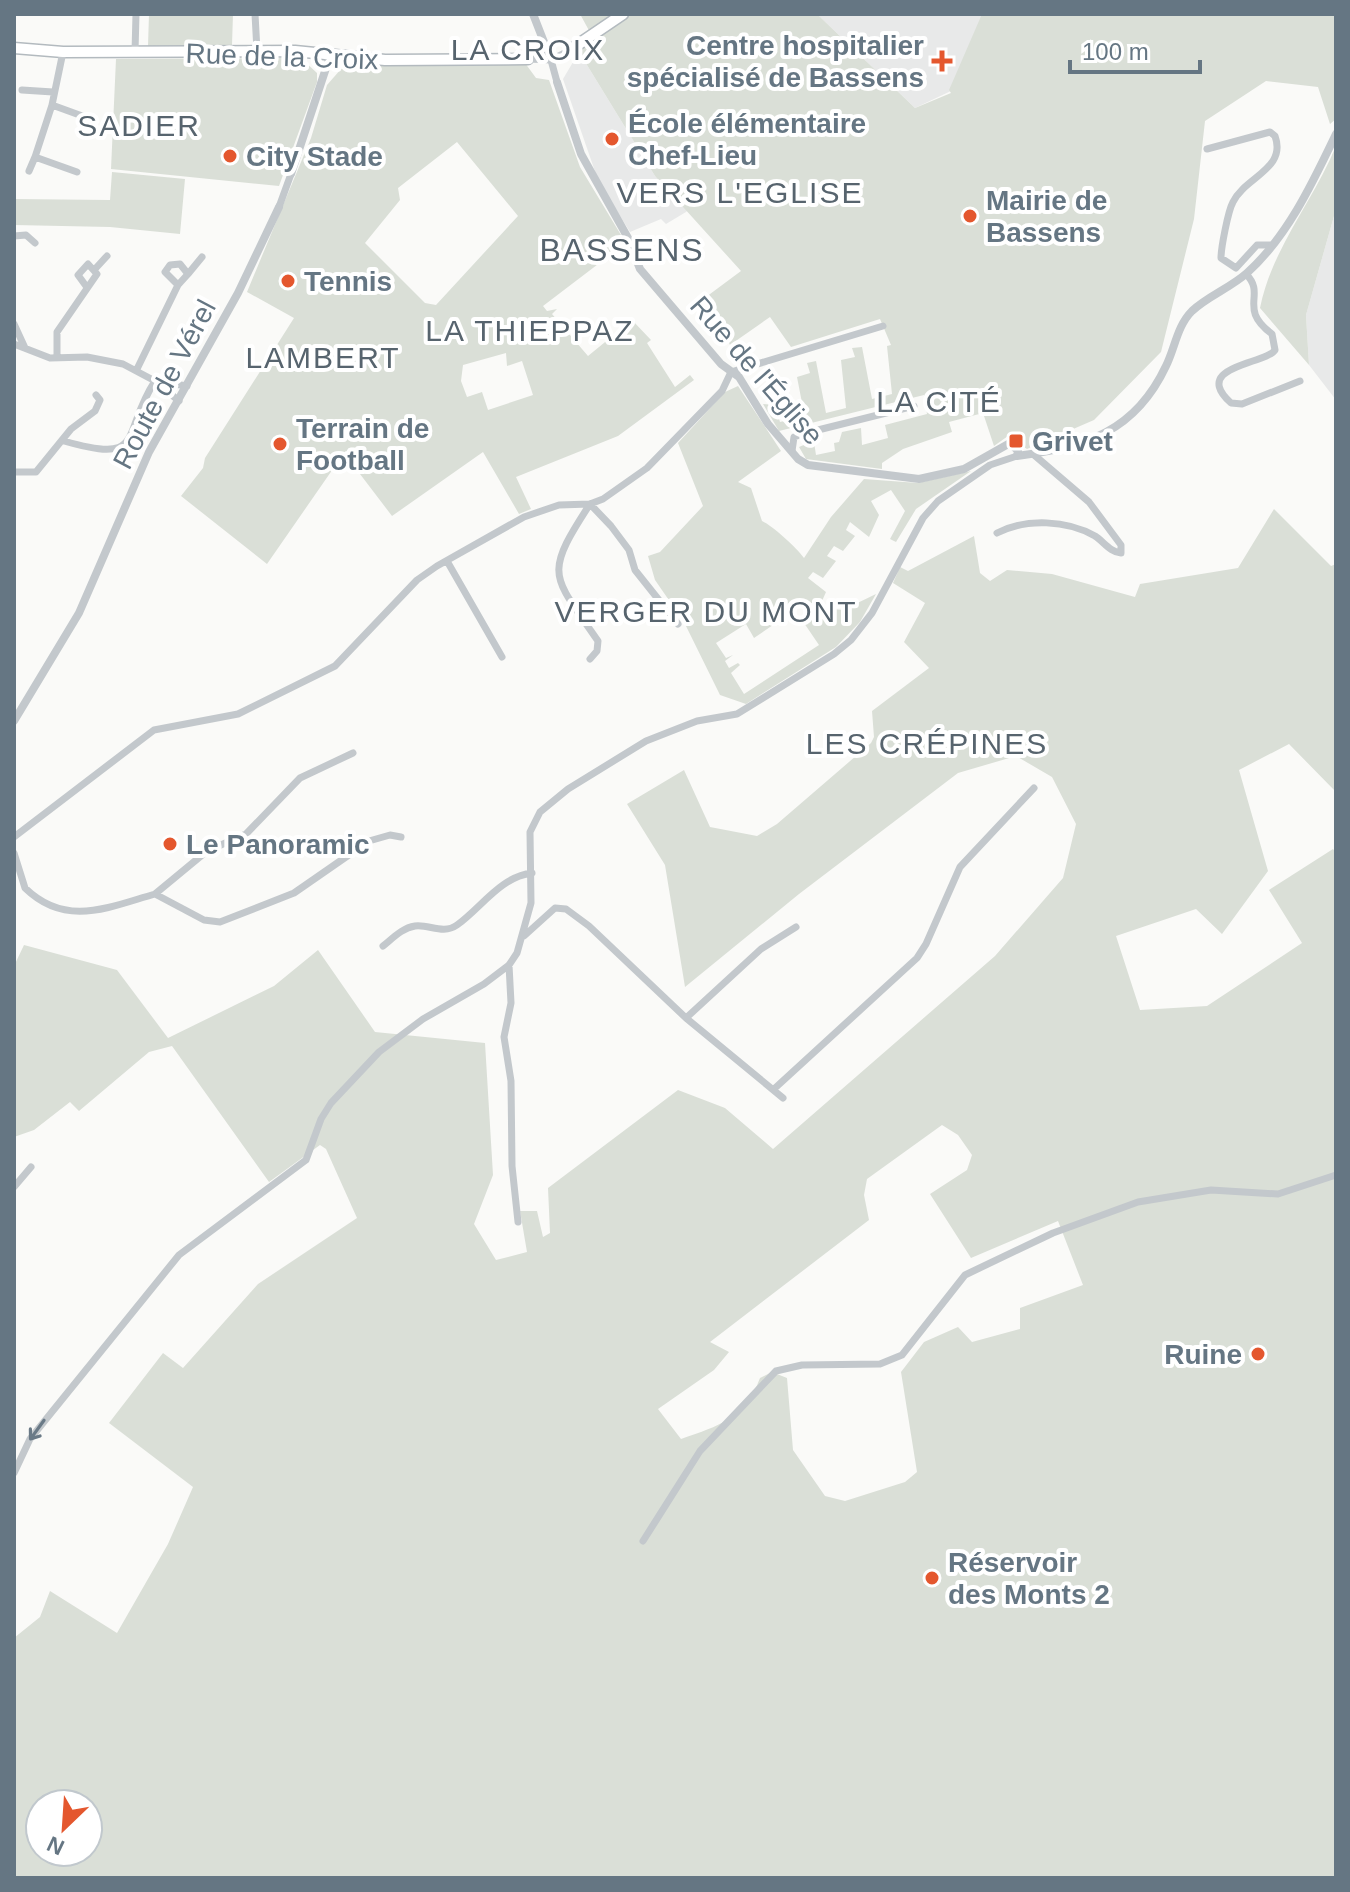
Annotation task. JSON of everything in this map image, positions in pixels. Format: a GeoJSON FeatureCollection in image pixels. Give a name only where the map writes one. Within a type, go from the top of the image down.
{"type":"FeatureCollection","features":[{"type":"Feature","properties":{"kind":"main road"},"geometry":{"type":"LineString","coordinates":[[570,50],[623,14]]}},
{"type":"Feature","properties":{"kind":"main road","name":"Rue de la Croix"},"geometry":{"type":"LineString","coordinates":[[14,48],[63,52],[257,51],[385,60],[528,59]]}},
{"type":"Feature","properties":{"kind":"street"},"geometry":{"type":"LineString","coordinates":[[135,52],[136,14]]}},
{"type":"Feature","properties":{"kind":"street"},"geometry":{"type":"LineString","coordinates":[[255,14],[257,51]]}},
{"type":"Feature","properties":{"kind":"street"},"geometry":{"type":"LineString","coordinates":[[533,14],[551,60],[570,50]]}},
{"type":"Feature","properties":{"kind":"street"},"geometry":{"type":"LineString","coordinates":[[29,171],[52,105],[63,52]]}},
{"type":"Feature","properties":{"kind":"street","name":"Route de Vérel"},"geometry":{"type":"LineString","coordinates":[[14,721],[79,613],[144,461],[251,268],[279,207],[330,56]]}},
{"type":"Feature","properties":{"kind":"street","name":"Rue de la Croix"},"geometry":{"type":"LineString","coordinates":[[528,59],[551,60]]}},
{"type":"Feature","properties":{"kind":"street","name":"Rue de l'Église"},"geometry":{"type":"LineString","coordinates":[[551,60],[581,154],[628,238],[640,269],[692,332],[739,377],[768,424],[808,465],[901,478],[934,477],[964,469],[1010,443],[1018,451],[1017,456]]}},
{"type":"Feature","properties":{"kind":"street"},"geometry":{"type":"LineString","coordinates":[[22,90],[53,92]]}},
{"type":"Feature","properties":{"kind":"street"},"geometry":{"type":"LineString","coordinates":[[52,105],[85,117]]}},
{"type":"Feature","properties":{"kind":"street"},"geometry":{"type":"LineString","coordinates":[[1207,149],[1270,132],[1275,136],[1277,150],[1272,164],[1233,201],[1221,258],[1236,268],[1257,245],[1271,245]]}},
{"type":"Feature","properties":{"kind":"street"},"geometry":{"type":"LineString","coordinates":[[518,1222],[512,1166],[511,1081],[504,1037],[511,1003],[509,965],[523,936],[531,903],[530,832],[534,821],[553,800],[646,741],[697,721],[745,711],[834,654],[866,621],[923,518],[938,501],[990,465],[1100,437],[1124,424],[1157,384],[1184,320],[1201,304],[1246,274],[1271,245],[1319,176],[1336,134]]}},
{"type":"Feature","properties":{"kind":"street"},"geometry":{"type":"LineString","coordinates":[[35,157],[77,172]]}},
{"type":"Feature","properties":{"kind":"street"},"geometry":{"type":"LineString","coordinates":[[14,236],[26,235],[35,243]]}},
{"type":"Feature","properties":{"kind":"street"},"geometry":{"type":"LineString","coordinates":[[57,358],[57,332],[86,286],[95,280],[95,269],[107,256]]}},
{"type":"Feature","properties":{"kind":"street"},"geometry":{"type":"LineString","coordinates":[[137,369],[178,285],[202,257]]}},
{"type":"Feature","properties":{"kind":"street"},"geometry":{"type":"LineString","coordinates":[[86,286],[78,271],[88,264],[95,269]]}},
{"type":"Feature","properties":{"kind":"street"},"geometry":{"type":"LineString","coordinates":[[178,285],[166,274],[167,268],[180,264],[188,274]]}},
{"type":"Feature","properties":{"kind":"street"},"geometry":{"type":"LineString","coordinates":[[1246,274],[1254,291],[1252,313],[1258,324],[1272,334],[1275,350],[1268,358],[1241,362],[1228,370],[1221,381],[1222,393],[1231,403],[1242,404],[1300,381]]}},
{"type":"Feature","properties":{"kind":"street"},"geometry":{"type":"LineString","coordinates":[[14,324],[25,348]]}},
{"type":"Feature","properties":{"kind":"street"},"geometry":{"type":"LineString","coordinates":[[590,659],[597,651],[598,641],[561,587],[556,566],[563,544],[590,504],[647,468],[722,391],[731,372],[883,326]]}},
{"type":"Feature","properties":{"kind":"street"},"geometry":{"type":"LineString","coordinates":[[14,344],[57,358],[107,359],[137,369],[179,401]]}},
{"type":"Feature","properties":{"kind":"street"},"geometry":{"type":"LineString","coordinates":[[155,381],[187,386]]}},
{"type":"Feature","properties":{"kind":"street"},"geometry":{"type":"LineString","coordinates":[[64,441],[98,451],[110,451],[126,445],[155,381]]}},
{"type":"Feature","properties":{"kind":"street"},"geometry":{"type":"LineString","coordinates":[[14,472],[36,472],[71,429],[99,405],[96,395]]}},
{"type":"Feature","properties":{"kind":"street"},"geometry":{"type":"LineString","coordinates":[[792,451],[794,437],[802,434],[914,406]]}},
{"type":"Feature","properties":{"kind":"street"},"geometry":{"type":"LineString","coordinates":[[997,533],[1009,527],[1049,523],[1087,532],[1114,552],[1122,552],[1089,502],[1033,454]]}},
{"type":"Feature","properties":{"kind":"street"},"geometry":{"type":"LineString","coordinates":[[14,837],[154,730],[238,714],[335,666],[417,580],[524,517],[559,505],[590,504],[629,550],[635,570],[678,624]]}},
{"type":"Feature","properties":{"kind":"street"},"geometry":{"type":"LineString","coordinates":[[447,561],[502,657]]}},
{"type":"Feature","properties":{"kind":"street"},"geometry":{"type":"LineString","coordinates":[[14,853],[27,890],[70,912],[83,914],[155,894],[207,851],[246,834],[300,778],[353,753]]}},
{"type":"Feature","properties":{"kind":"street"},"geometry":{"type":"LineString","coordinates":[[774,1089],[917,958],[931,935],[960,867],[1034,788]]}},
{"type":"Feature","properties":{"kind":"street"},"geometry":{"type":"LineString","coordinates":[[155,894],[204,920],[220,922],[294,893],[369,841],[390,835],[401,837]]}},
{"type":"Feature","properties":{"kind":"street"},"geometry":{"type":"LineString","coordinates":[[383,946],[404,929],[418,925],[440,930],[455,927],[516,875],[532,873]]}},
{"type":"Feature","properties":{"kind":"street"},"geometry":{"type":"LineString","coordinates":[[523,936],[555,908],[566,909],[589,926],[686,1018],[783,1098]]}},
{"type":"Feature","properties":{"kind":"street"},"geometry":{"type":"LineString","coordinates":[[686,1018],[695,1006],[761,949],[796,927]]}},
{"type":"Feature","properties":{"kind":"street"},"geometry":{"type":"LineString","coordinates":[[14,1473],[30,1439],[179,1255],[306,1160],[321,1119],[331,1103],[379,1052],[423,1019],[509,965]]}},
{"type":"Feature","properties":{"kind":"street"},"geometry":{"type":"LineString","coordinates":[[14,1187],[31,1167]]}},
{"type":"Feature","properties":{"kind":"street"},"geometry":{"type":"LineString","coordinates":[[643,1541],[700,1451],[776,1371],[802,1365],[880,1364],[902,1355],[965,1275],[1053,1233],[1138,1202],[1211,1190],[1278,1194],[1336,1175]]}},
{"type":"Feature","properties":{"kind":"shaded area"},"geometry":{"type":"Polygon","coordinates":[[[149,14],[233,14],[232,45],[148,46],[149,14]]]}},
{"type":"Feature","properties":{"kind":"shaded area"},"geometry":{"type":"Polygon","coordinates":[[[580,14],[817,14],[915,108],[951,93],[949,90],[982,14],[1336,14],[1336,119],[1330,124],[1318,87],[1266,81],[1205,121],[1194,219],[1161,352],[1094,420],[1027,449],[1008,436],[994,446],[983,413],[949,422],[952,432],[903,449],[882,463],[882,469],[806,459],[799,447],[806,444],[803,439],[813,436],[816,455],[835,451],[834,443],[839,442],[842,432],[861,428],[862,445],[888,438],[885,425],[927,414],[924,395],[779,431],[763,404],[775,405],[780,422],[797,418],[796,410],[803,408],[797,377],[810,373],[807,363],[816,361],[826,413],[846,408],[841,360],[855,357],[852,348],[862,347],[872,399],[892,394],[887,346],[891,345],[880,319],[791,347],[770,317],[730,345],[706,297],[741,271],[655,176],[579,52],[592,36],[580,14]]]}},
{"type":"Feature","properties":{"kind":"shaded area","name":"Centre hospitalier spécialisé de Bassens"},"geometry":{"type":"Polygon","coordinates":[[[817,14],[1114,14],[915,108],[817,14]]]}},
{"type":"Feature","properties":{"kind":"shaded area"},"geometry":{"type":"Polygon","coordinates":[[[579,52],[655,176],[688,210],[666,224],[661,219],[630,232],[598,180],[563,79],[579,52]]]}},
{"type":"Feature","properties":{"kind":"shaded area"},"geometry":{"type":"Polygon","coordinates":[[[116,59],[303,60],[317,73],[317,82],[279,186],[111,169],[116,59]]]}},
{"type":"Feature","properties":{"kind":"shaded area"},"geometry":{"type":"Polygon","coordinates":[[[525,63],[536,78],[549,80],[580,167],[621,235],[610,255],[543,306],[547,311],[557,309],[552,314],[588,356],[632,320],[651,340],[647,343],[675,387],[690,375],[694,380],[618,436],[516,477],[531,509],[519,514],[483,452],[392,516],[344,453],[267,564],[181,496],[203,468],[205,458],[294,318],[247,292],[311,138],[327,85],[341,69],[348,66],[525,63]],[[457,142],[398,188],[400,200],[365,243],[425,303],[436,305],[518,216],[457,142]],[[506,353],[463,365],[461,381],[467,397],[482,392],[488,410],[533,395],[522,361],[507,366],[506,353]]]}},
{"type":"Feature","properties":{"kind":"shaded area"},"geometry":{"type":"Polygon","coordinates":[[[1336,146],[1336,209],[1306,315],[1309,365],[1260,308],[1283,245],[1336,146]]]}},
{"type":"Feature","properties":{"kind":"shaded area"},"geometry":{"type":"Polygon","coordinates":[[[112,172],[185,179],[180,234],[110,227],[14,225],[14,199],[110,200],[112,172]]]}},
{"type":"Feature","properties":{"kind":"shaded area"},"geometry":{"type":"Polygon","coordinates":[[[1336,209],[1336,400],[1309,365],[1306,315],[1336,209]]]}},
{"type":"Feature","properties":{"kind":"shaded area"},"geometry":{"type":"Polygon","coordinates":[[[738,386],[781,451],[738,482],[751,488],[762,521],[804,558],[831,517],[864,479],[918,483],[971,471],[916,509],[896,542],[890,539],[905,511],[891,490],[871,501],[879,515],[869,537],[850,522],[846,530],[855,536],[843,551],[834,546],[827,556],[836,561],[823,578],[813,572],[808,578],[826,592],[822,601],[801,605],[797,601],[770,620],[773,625],[754,638],[746,624],[716,643],[726,658],[733,655],[725,661],[729,668],[738,663],[740,665],[731,673],[744,694],[819,645],[804,623],[812,615],[821,616],[822,608],[843,610],[876,594],[860,622],[836,647],[746,704],[720,695],[684,622],[655,580],[648,556],[660,552],[703,506],[678,443],[725,392],[738,386]]]}},
{"type":"Feature","properties":{"kind":"shaded area"},"geometry":{"type":"Polygon","coordinates":[[[1274,509],[1331,566],[1336,564],[1336,792],[1289,744],[1239,770],[1268,871],[1222,934],[1196,909],[1116,936],[1140,1010],[1207,1006],[1302,943],[1269,890],[1333,849],[1336,853],[1336,1878],[14,1878],[14,1638],[40,1617],[50,1591],[117,1633],[168,1544],[193,1487],[109,1423],[163,1353],[183,1368],[258,1284],[357,1218],[326,1149],[320,1145],[269,1182],[172,1046],[149,1052],[79,1111],[70,1102],[34,1130],[14,1137],[14,966],[24,945],[117,970],[168,1038],[274,986],[318,950],[375,1032],[485,1043],[493,1175],[474,1224],[496,1260],[527,1252],[520,1211],[537,1211],[543,1237],[550,1233],[548,1188],[678,1090],[725,1108],[773,1149],[995,956],[1063,878],[1076,824],[1052,777],[1016,756],[958,773],[799,894],[685,987],[665,865],[627,804],[684,770],[710,827],[757,836],[777,824],[871,743],[874,737],[872,711],[929,668],[904,642],[925,603],[893,583],[900,567],[908,571],[974,536],[980,573],[990,581],[1007,570],[1052,574],[1135,597],[1140,584],[1238,568],[1274,509]],[[942,1125],[867,1179],[864,1195],[869,1220],[710,1342],[729,1352],[714,1370],[658,1409],[681,1439],[729,1419],[747,1403],[760,1378],[772,1372],[787,1378],[793,1450],[825,1496],[845,1501],[905,1482],[917,1472],[901,1372],[924,1342],[958,1327],[972,1342],[1020,1329],[1020,1308],[1083,1285],[1058,1221],[971,1258],[930,1194],[967,1170],[972,1155],[958,1135],[942,1125]]]}},
{"type":"Feature","properties":{"kind":"place","name":"Centre hospitalier spécialisé de Bassens"},"geometry":{"type":"Point","coordinates":[942,61]}},
{"type":"Feature","properties":{"kind":"place","name":"École élémentaire Chef-Lieu"},"geometry":{"type":"Point","coordinates":[612,139]}},
{"type":"Feature","properties":{"kind":"place","name":"City Stade"},"geometry":{"type":"Point","coordinates":[230,156]}},
{"type":"Feature","properties":{"kind":"place","name":"Mairie de Bassens"},"geometry":{"type":"Point","coordinates":[970,216]}},
{"type":"Feature","properties":{"kind":"place","name":"Tennis"},"geometry":{"type":"Point","coordinates":[288,281]}},
{"type":"Feature","properties":{"kind":"place","name":"Grivet"},"geometry":{"type":"Point","coordinates":[1016,441]}},
{"type":"Feature","properties":{"kind":"place","name":"Terrain de Football"},"geometry":{"type":"Point","coordinates":[280,444]}},
{"type":"Feature","properties":{"kind":"place","name":"Le Panoramic"},"geometry":{"type":"Point","coordinates":[170,844]}},
{"type":"Feature","properties":{"kind":"place","name":"Ruine"},"geometry":{"type":"Point","coordinates":[1258,1354]}},
{"type":"Feature","properties":{"kind":"place","name":"Réservoir des Monts 2"},"geometry":{"type":"Point","coordinates":[932,1578]}},
{"type":"Feature","properties":{"kind":"district","name":"LA CROIX"},"geometry":{"type":"Point","coordinates":[528,50]}},
{"type":"Feature","properties":{"kind":"district","name":"SADIER"},"geometry":{"type":"Point","coordinates":[139,126]}},
{"type":"Feature","properties":{"kind":"district","name":"VERS L'EGLISE"},"geometry":{"type":"Point","coordinates":[740,193]}},
{"type":"Feature","properties":{"kind":"district","name":"BASSENS"},"geometry":{"type":"Point","coordinates":[622,250]}},
{"type":"Feature","properties":{"kind":"district","name":"LA THIEPPAZ"},"geometry":{"type":"Point","coordinates":[530,331]}},
{"type":"Feature","properties":{"kind":"district","name":"LAMBERT"},"geometry":{"type":"Point","coordinates":[323,358]}},
{"type":"Feature","properties":{"kind":"district","name":"LA CITÉ"},"geometry":{"type":"Point","coordinates":[939,402]}},
{"type":"Feature","properties":{"kind":"district","name":"VERGER DU MONT"},"geometry":{"type":"Point","coordinates":[706,612]}},
{"type":"Feature","properties":{"kind":"district","name":"LES CRÉPINES"},"geometry":{"type":"Point","coordinates":[927,744]}}]}
